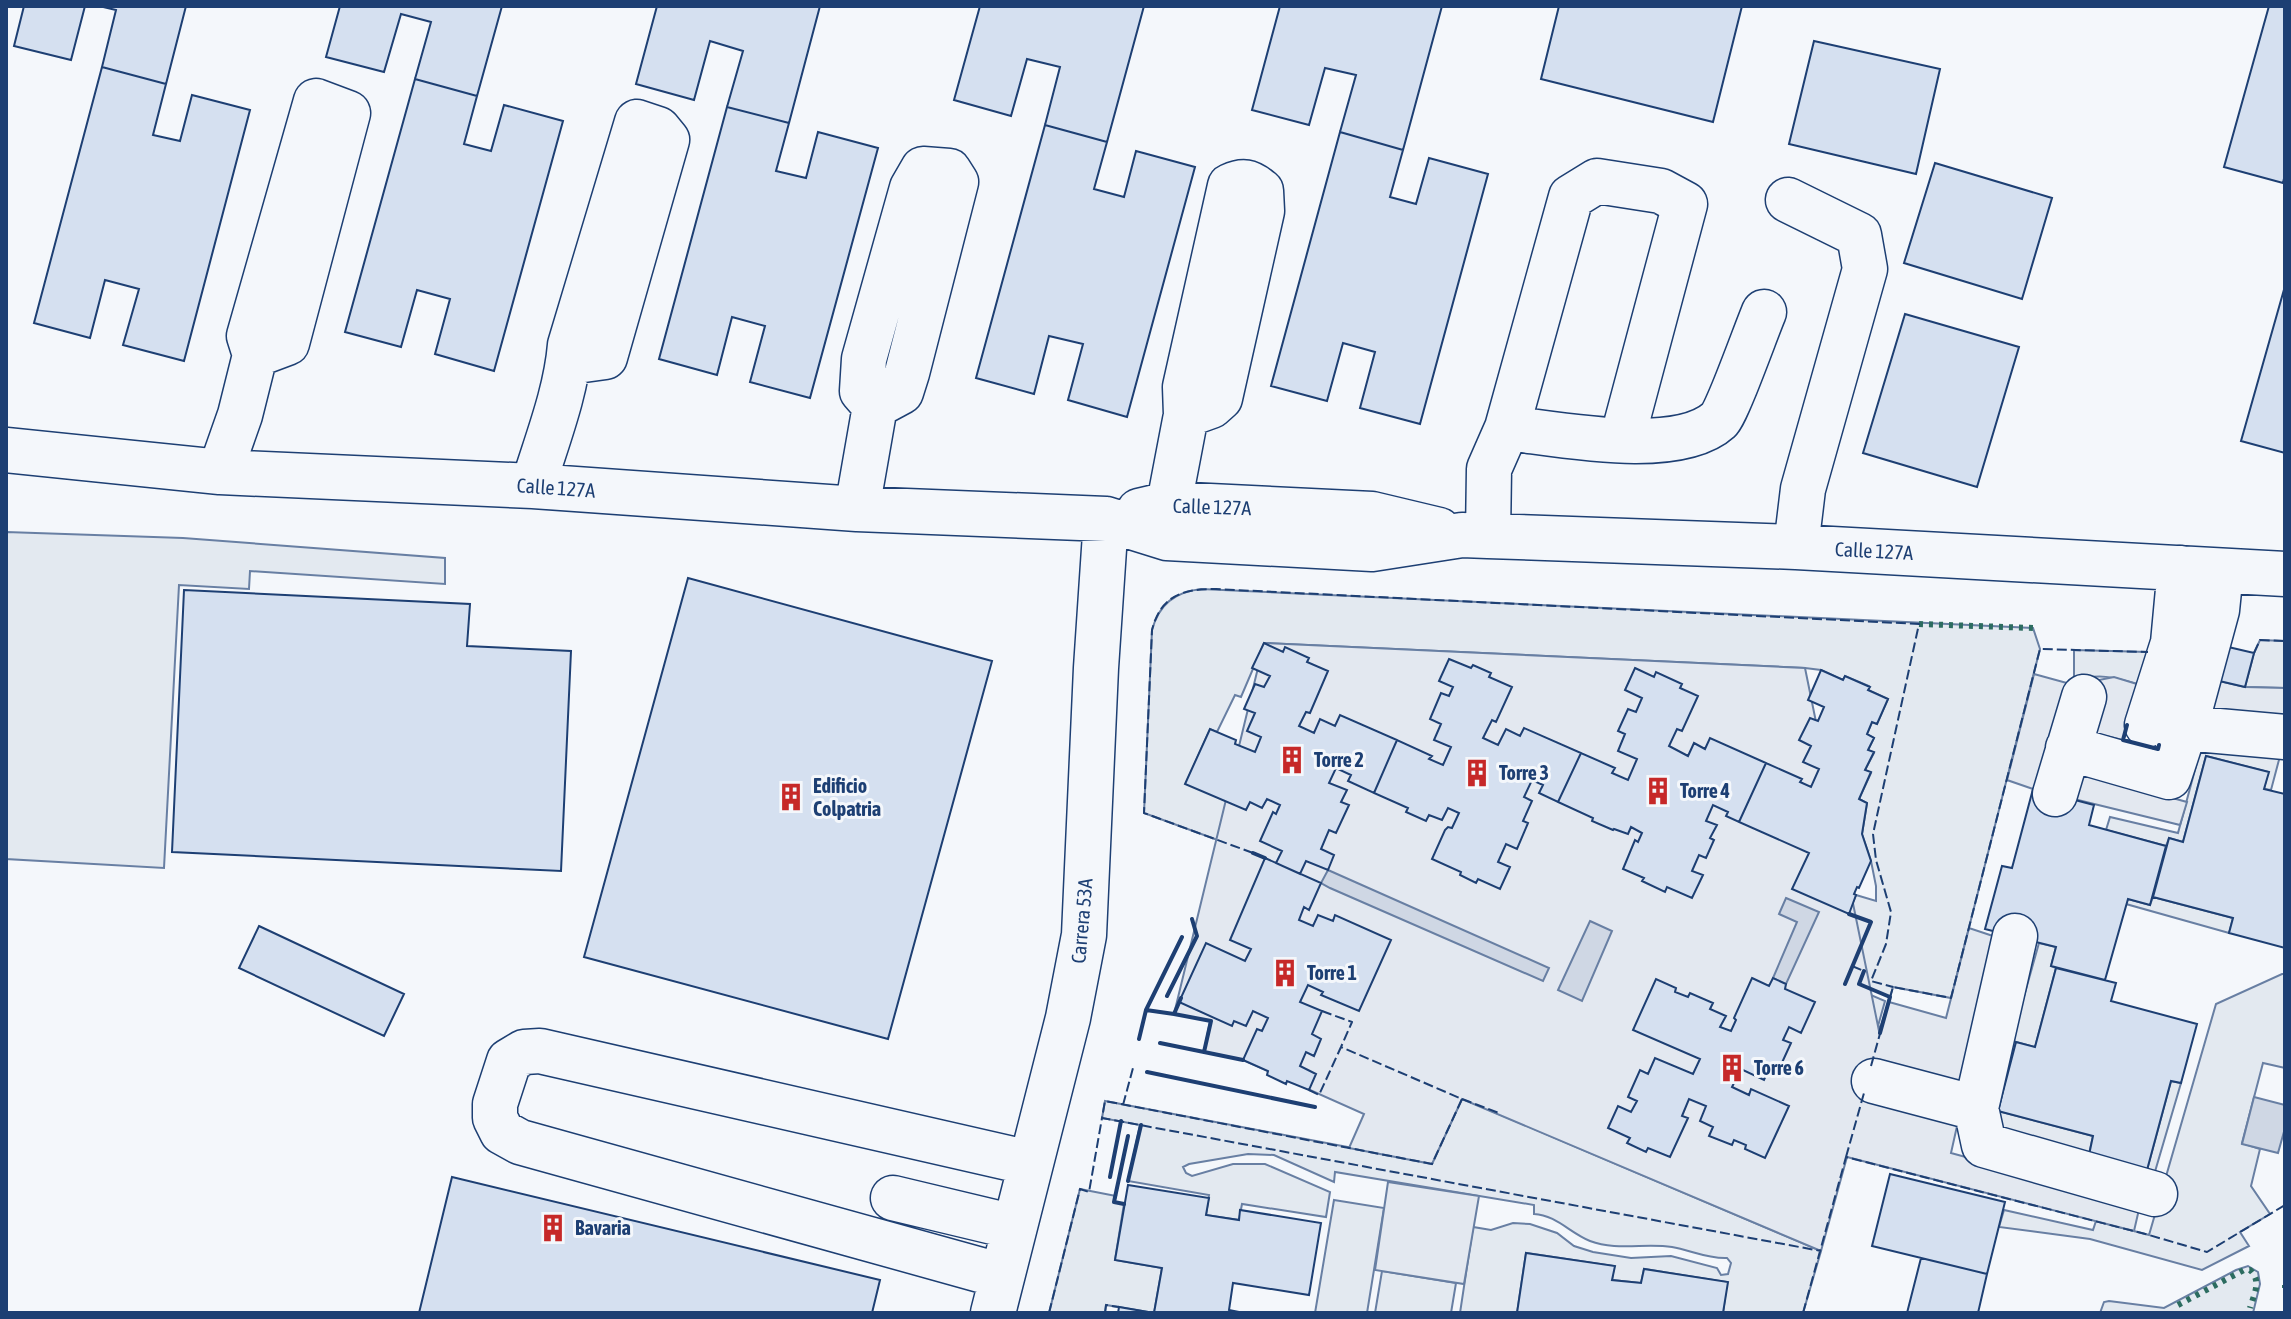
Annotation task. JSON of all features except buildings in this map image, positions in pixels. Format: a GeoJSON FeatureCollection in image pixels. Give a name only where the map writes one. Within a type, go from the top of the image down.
{"type":"FeatureCollection","features":[{"type":"Feature","properties":{"kind":"street"},"geometry":{"type":"LineString","coordinates":[[220,472],[240,415],[255,355],[249,336],[316,101],[348,113],[287,343],[255,355]]}},
{"type":"Feature","properties":{"kind":"street"},"geometry":{"type":"LineString","coordinates":[[1475,536],[1489,469],[1507,428],[1571,197],[1597,181],[1661,191],[1685,204],[1622,440]]}},
{"type":"Feature","properties":{"kind":"street"},"geometry":{"type":"LineString","coordinates":[[1788,200],[1859,235],[1865,269],[1803,489],[1796,547]]}},
{"type":"Feature","properties":{"kind":"street"},"geometry":{"type":"LineString","coordinates":[[1507,428],[1622,440],[1663,440],[1699,431],[1721,419],[1764,312]]}},
{"type":"Feature","properties":{"kind":"street"},"geometry":{"type":"LineString","coordinates":[[533,486],[569,362]]}},
{"type":"Feature","properties":{"kind":"street"},"geometry":{"type":"LineString","coordinates":[[857,509],[875,406]]}},
{"type":"Feature","properties":{"kind":"street"},"geometry":{"type":"LineString","coordinates":[[1169,504],[1186,415]]}},
{"type":"Feature","properties":{"kind":"street","name":"Calle 127A"},"geometry":{"type":"LineString","coordinates":[[6,450],[220,472],[533,486],[857,509],[1106,519],[1167,538],[1372,549],[1475,536],[1796,547],[2285,574]]}},
{"type":"Feature","properties":{"kind":"street","name":"Calle 127A"},"geometry":{"type":"LineString","coordinates":[[1106,519],[1169,504],[1372,514],[1475,536]]}},
{"type":"Feature","properties":{"kind":"street","name":"Carrera 53A"},"geometry":{"type":"LineString","coordinates":[[998,1294],[1068,1018],[1084,935],[1094,697],[1106,519]]}},
{"type":"Feature","properties":{"kind":"street"},"geometry":{"type":"LineString","coordinates":[[2068,748],[2169,777],[2166,727],[2173,643],[2200,570]]}},
{"type":"Feature","properties":{"kind":"street"},"geometry":{"type":"LineString","coordinates":[[2055,794],[2084,697]]}},
{"type":"Feature","properties":{"kind":"street"},"geometry":{"type":"LineString","coordinates":[[2166,727],[2284,733]]}},
{"type":"Feature","properties":{"kind":"street"},"geometry":{"type":"LineString","coordinates":[[2015,936],[1976,1108],[1984,1145],[2155,1194]]}},
{"type":"Feature","properties":{"kind":"street"},"geometry":{"type":"LineString","coordinates":[[998,1294],[520,1142],[502,1132],[495,1118],[495,1104],[509,1061],[524,1052],[540,1051],[1030,1163]]}},
{"type":"Feature","properties":{"kind":"street"},"geometry":{"type":"LineString","coordinates":[[1874,1081],[1976,1108]]}},
{"type":"Feature","properties":{"kind":"street"},"geometry":{"type":"LineString","coordinates":[[893,1198],[1014,1227]]}},
{"type":"Feature","properties":{"kind":"shaded area"},"geometry":{"type":"Polygon","coordinates":[[[6,532],[183,538],[445,558],[445,584],[250,571],[249,589],[179,585],[164,868],[6,859],[6,532]]]}},
{"type":"Feature","properties":{"kind":"shaded area"},"geometry":{"type":"Polygon","coordinates":[[[1201,589],[2033,628],[2040,649],[1951,998],[1893,987],[1890,997],[1859,984],[1864,971],[1852,966],[1845,984],[1885,1001],[1878,1026],[1881,1027],[1880,1033],[1829,1009],[1794,1089],[1766,1076],[1768,1072],[1791,1082],[1824,1007],[1791,991],[1827,910],[1789,892],[1803,858],[1806,860],[1793,889],[1848,914],[1856,895],[1876,901],[1871,861],[1862,834],[1867,803],[1859,799],[1871,773],[1865,770],[1874,753],[1868,750],[1874,738],[1867,734],[1872,722],[1877,724],[1888,699],[1868,690],[1869,686],[1845,676],[1843,680],[1821,670],[1805,668],[1264,643],[1241,697],[1235,695],[1217,732],[1210,729],[1186,783],[1246,810],[1250,802],[1262,808],[1267,799],[1280,805],[1253,853],[1144,813],[1152,630],[1159,613],[1169,601],[1183,593],[1201,589]]]}},
{"type":"Feature","properties":{"kind":"shaded area"},"geometry":{"type":"Polygon","coordinates":[[[2260,640],[2285,641],[2285,688],[2245,687],[2260,640]]]}},
{"type":"Feature","properties":{"kind":"shaded area"},"geometry":{"type":"Polygon","coordinates":[[[1264,643],[1805,668],[1879,1031],[1889,1002],[1946,1018],[1969,928],[1999,938],[1951,1153],[2140,1205],[2134,1231],[1847,1157],[1821,1251],[1462,1099],[1432,1164],[1349,1148],[1364,1114],[1243,1060],[1204,1052],[1210,1021],[1174,1014],[1264,643]]]}},
{"type":"Feature","properties":{"kind":"shaded area"},"geometry":{"type":"Polygon","coordinates":[[[2074,650],[2148,652],[2137,684],[2106,677],[2074,681],[2074,650]]]}},
{"type":"Feature","properties":{"kind":"shaded area"},"geometry":{"type":"Polygon","coordinates":[[[2034,674],[2074,685],[2114,677],[2137,684],[2123,740],[2093,733],[2081,773],[2187,802],[2180,825],[2007,780],[2034,674]]]}},
{"type":"Feature","properties":{"kind":"shaded area"},"geometry":{"type":"Polygon","coordinates":[[[2215,680],[2245,687],[2285,688],[2285,718],[2207,709],[2215,680]]]}},
{"type":"Feature","properties":{"kind":"shaded area"},"geometry":{"type":"Polygon","coordinates":[[[2200,751],[2280,756],[2271,790],[2264,789],[2268,772],[2206,756],[2183,842],[2169,838],[2166,846],[2106,830],[2110,817],[2178,833],[2200,751]]]}},
{"type":"Feature","properties":{"kind":"shaded area"},"geometry":{"type":"Polygon","coordinates":[[[1328,870],[1549,968],[1543,981],[1330,888],[1321,883],[1328,870]]]}},
{"type":"Feature","properties":{"kind":"shaded area"},"geometry":{"type":"Polygon","coordinates":[[[2153,897],[2233,918],[2229,933],[2126,904],[2128,899],[2150,905],[2153,897]]]}},
{"type":"Feature","properties":{"kind":"shaded area"},"geometry":{"type":"Polygon","coordinates":[[[1786,898],[1819,912],[1786,984],[1773,978],[1797,922],[1779,914],[1786,898]]]}},
{"type":"Feature","properties":{"kind":"shaded area"},"geometry":{"type":"Polygon","coordinates":[[[1590,921],[1612,931],[1582,1001],[1558,990],[1590,921]]]}},
{"type":"Feature","properties":{"kind":"shaded area"},"geometry":{"type":"Polygon","coordinates":[[[2039,943],[2056,947],[2051,966],[2056,968],[2035,1047],[2016,1042],[1998,1111],[2093,1136],[2089,1154],[2147,1170],[2171,1081],[2181,1083],[2154,1175],[2005,1136],[1992,1110],[2039,943]]]}},
{"type":"Feature","properties":{"kind":"shaded area"},"geometry":{"type":"Polygon","coordinates":[[[2285,974],[2285,1068],[2263,1063],[2242,1143],[2260,1149],[2251,1186],[2270,1214],[2240,1232],[2249,1246],[2202,1270],[2090,1239],[1999,1227],[2004,1210],[2093,1230],[2096,1221],[2149,1235],[2216,1004],[2285,974]]]}},
{"type":"Feature","properties":{"kind":"shaded area"},"geometry":{"type":"Polygon","coordinates":[[[1341,1047],[1821,1251],[1803,1313],[1723,1313],[1727,1282],[1644,1269],[1641,1283],[1612,1280],[1614,1266],[1526,1253],[1517,1313],[1460,1313],[1473,1227],[1491,1230],[1513,1223],[1530,1224],[1557,1233],[1574,1246],[1593,1252],[1631,1258],[1671,1256],[1717,1268],[1721,1275],[1728,1274],[1731,1263],[1727,1258],[1672,1247],[1600,1244],[1583,1238],[1556,1221],[1534,1214],[1534,1205],[1335,1172],[1334,1182],[1274,1155],[1248,1154],[1183,1167],[1192,1176],[1233,1164],[1265,1164],[1330,1192],[1326,1217],[1242,1204],[1239,1220],[1206,1215],[1209,1195],[1128,1181],[1140,1125],[1102,1118],[1105,1101],[1432,1163],[1462,1099],[1341,1047]]]}},
{"type":"Feature","properties":{"kind":"shaded area"},"geometry":{"type":"Polygon","coordinates":[[[2254,1097],[2285,1105],[2285,1128],[2278,1153],[2242,1144],[2254,1097]]]}},
{"type":"Feature","properties":{"kind":"shaded area"},"geometry":{"type":"Polygon","coordinates":[[[1388,1182],[1479,1196],[1464,1284],[1375,1270],[1388,1182]]]}},
{"type":"Feature","properties":{"kind":"shaded area"},"geometry":{"type":"Polygon","coordinates":[[[1080,1189],[1116,1196],[1114,1202],[1124,1204],[1115,1260],[1162,1268],[1154,1313],[1106,1305],[1105,1313],[1049,1313],[1080,1189]]]}},
{"type":"Feature","properties":{"kind":"shaded area"},"geometry":{"type":"Polygon","coordinates":[[[1334,1200],[1384,1208],[1367,1313],[1315,1313],[1334,1200]]]}},
{"type":"Feature","properties":{"kind":"shaded area"},"geometry":{"type":"Polygon","coordinates":[[[2248,1266],[2258,1272],[2260,1284],[2253,1313],[2100,1313],[2104,1302],[2109,1301],[2164,1308],[2248,1266]]]}},
{"type":"Feature","properties":{"kind":"shaded area"},"geometry":{"type":"Polygon","coordinates":[[[1382,1271],[1456,1283],[1451,1313],[1375,1313],[1382,1271]]]}},
{"type":"Feature","properties":{"kind":"hedge"},"geometry":{"type":"LineString","coordinates":[[1919,624],[2033,628]]}},
{"type":"Feature","properties":{"kind":"hedge"},"geometry":{"type":"LineString","coordinates":[[2178,1305],[2244,1270],[2250,1270],[2256,1279],[2250,1308]]}},
{"type":"Feature","properties":{"kind":"fence"},"geometry":{"type":"LineString","coordinates":[[1253,853],[1144,813],[1152,630],[1161,609],[1175,596],[1193,590],[1216,589],[1919,624],[1873,834],[1876,860],[1891,912],[1886,944],[1871,981],[1893,987]]}},
{"type":"Feature","properties":{"kind":"fence"},"geometry":{"type":"LineString","coordinates":[[2254,653],[2260,640],[2285,641]]}},
{"type":"Feature","properties":{"kind":"fence"},"geometry":{"type":"LineString","coordinates":[[1871,1066],[1893,987],[1951,998],[2040,649],[2148,652]]}},
{"type":"Feature","properties":{"kind":"fence"},"geometry":{"type":"LineString","coordinates":[[1852,966],[1864,971]]}},
{"type":"Feature","properties":{"kind":"fence"},"geometry":{"type":"LineString","coordinates":[[1322,1011],[1352,1022],[1341,1047]]}},
{"type":"Feature","properties":{"kind":"fence"},"geometry":{"type":"LineString","coordinates":[[1309,1090],[1319,1095],[1341,1047],[1462,1099],[1432,1164],[1105,1101],[1102,1118],[1821,1251]]}},
{"type":"Feature","properties":{"kind":"fence"},"geometry":{"type":"LineString","coordinates":[[1123,1105],[1133,1068]]}},
{"type":"Feature","properties":{"kind":"fence"},"geometry":{"type":"LineString","coordinates":[[1846,1157],[1864,1093]]}},
{"type":"Feature","properties":{"kind":"fence"},"geometry":{"type":"LineString","coordinates":[[1462,1099],[1499,1113]]}},
{"type":"Feature","properties":{"kind":"fence"},"geometry":{"type":"LineString","coordinates":[[1049,1313],[1080,1189],[1089,1192],[1102,1118]]}},
{"type":"Feature","properties":{"kind":"fence"},"geometry":{"type":"LineString","coordinates":[[1803,1313],[1846,1157],[2207,1252],[2285,1205]]}},
{"type":"Feature","properties":{"kind":"fence"},"geometry":{"type":"LineString","coordinates":[[1105,1313],[1106,1305],[1119,1307]]}},
{"type":"Feature","properties":{"kind":"wall"},"geometry":{"type":"LineString","coordinates":[[2127,725],[2123,740],[2158,749],[2159,745]]}},
{"type":"Feature","properties":{"kind":"wall"},"geometry":{"type":"LineString","coordinates":[[1253,853],[1265,858]]}},
{"type":"Feature","properties":{"kind":"wall"},"geometry":{"type":"LineString","coordinates":[[1845,984],[1871,922],[1849,914]]}},
{"type":"Feature","properties":{"kind":"wall"},"geometry":{"type":"LineString","coordinates":[[1167,996],[1197,936],[1192,919]]}},
{"type":"Feature","properties":{"kind":"wall"},"geometry":{"type":"LineString","coordinates":[[1146,1010],[1182,937]]}},
{"type":"Feature","properties":{"kind":"wall"},"geometry":{"type":"LineString","coordinates":[[1864,971],[1859,984],[1890,997],[1880,1033]]}},
{"type":"Feature","properties":{"kind":"wall"},"geometry":{"type":"LineString","coordinates":[[1139,1039],[1146,1010],[1174,1014],[1181,998]]}},
{"type":"Feature","properties":{"kind":"wall"},"geometry":{"type":"LineString","coordinates":[[1174,1014],[1211,1021],[1204,1052],[1243,1060]]}},
{"type":"Feature","properties":{"kind":"wall"},"geometry":{"type":"LineString","coordinates":[[1160,1043],[1204,1052]]}},
{"type":"Feature","properties":{"kind":"wall"},"geometry":{"type":"LineString","coordinates":[[1147,1072],[1315,1107]]}},
{"type":"Feature","properties":{"kind":"wall"},"geometry":{"type":"LineString","coordinates":[[1110,1177],[1121,1121]]}},
{"type":"Feature","properties":{"kind":"wall"},"geometry":{"type":"LineString","coordinates":[[1128,1181],[1141,1125]]}},
{"type":"Feature","properties":{"kind":"wall"},"geometry":{"type":"LineString","coordinates":[[1124,1204],[1114,1202],[1128,1136]]}},
{"type":"Feature","properties":{"kind":"place","name":"Torre 2"},"geometry":{"type":"Point","coordinates":[1292,760]}},
{"type":"Feature","properties":{"kind":"place","name":"Torre 3"},"geometry":{"type":"Point","coordinates":[1477,773]}},
{"type":"Feature","properties":{"kind":"place","name":"Torre 4"},"geometry":{"type":"Point","coordinates":[1658,791]}},
{"type":"Feature","properties":{"kind":"place","name":"Edificio Colpatria"},"geometry":{"type":"Point","coordinates":[791,797]}},
{"type":"Feature","properties":{"kind":"place","name":"Torre 1"},"geometry":{"type":"Point","coordinates":[1285,973]}},
{"type":"Feature","properties":{"kind":"place","name":"Torre 6"},"geometry":{"type":"Point","coordinates":[1732,1068]}},
{"type":"Feature","properties":{"kind":"place","name":"Bavaria"},"geometry":{"type":"Point","coordinates":[553,1228]}}]}
